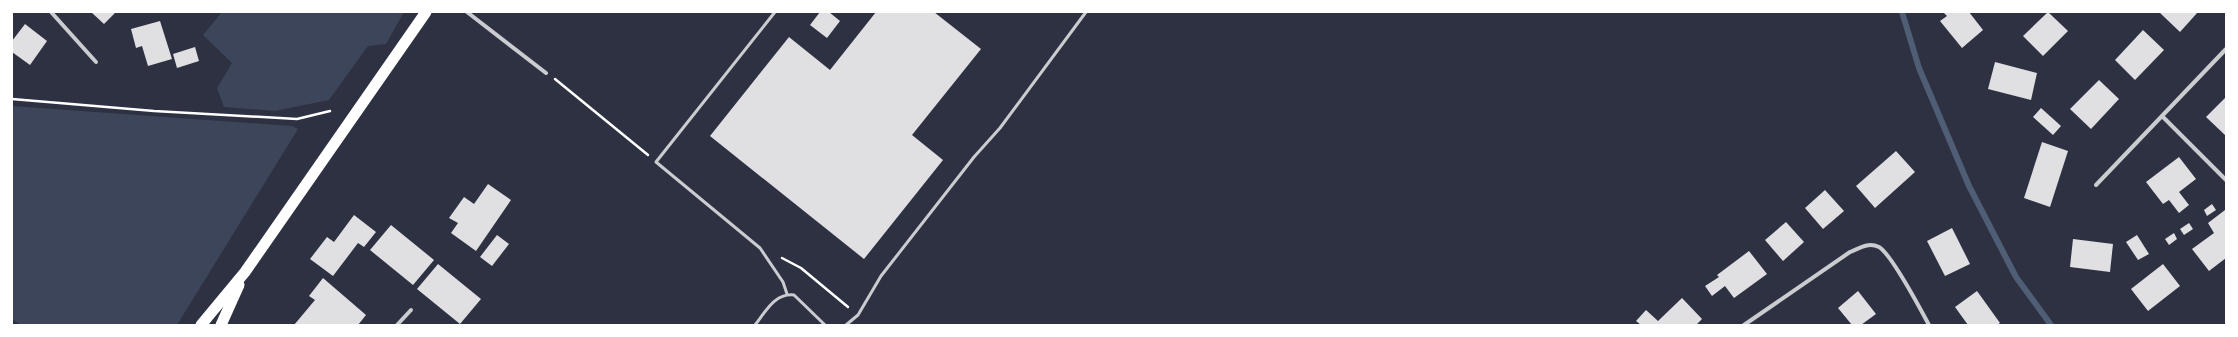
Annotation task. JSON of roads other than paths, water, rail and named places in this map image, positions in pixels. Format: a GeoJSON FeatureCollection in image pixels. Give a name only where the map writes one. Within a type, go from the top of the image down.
{"type":"FeatureCollection","features":[{"type":"Feature","properties":{"kind":"highway"},"geometry":{"type":"LineString","coordinates":[[201,325],[245,272],[426,12]]}},
{"type":"Feature","properties":{"kind":"highway"},"geometry":{"type":"LineString","coordinates":[[221,325],[245,272]]}},
{"type":"Feature","properties":{"kind":"street"},"geometry":{"type":"LineString","coordinates":[[51,12],[96,62]]}},
{"type":"Feature","properties":{"kind":"street"},"geometry":{"type":"LineString","coordinates":[[468,12],[546,73]]}},
{"type":"Feature","properties":{"kind":"street"},"geometry":{"type":"LineString","coordinates":[[2096,185],[2163,117],[2226,49]]}},
{"type":"Feature","properties":{"kind":"street"},"geometry":{"type":"LineString","coordinates":[[2163,117],[2226,180]]}},
{"type":"Feature","properties":{"kind":"street"},"geometry":{"type":"LineString","coordinates":[[1744,325],[1850,252],[1866,244],[1880,247],[1892,263],[1929,325]]}},
{"type":"Feature","properties":{"kind":"street"},"geometry":{"type":"LineString","coordinates":[[397,325],[411,310]]}},
{"type":"Feature","properties":{"kind":"lane"},"geometry":{"type":"LineString","coordinates":[[775,12],[656,162],[760,248],[783,282],[787,294]]}},
{"type":"Feature","properties":{"kind":"lane"},"geometry":{"type":"LineString","coordinates":[[846,325],[858,315],[881,276],[974,157],[1000,128],[1086,12]]}},
{"type":"Feature","properties":{"kind":"lane"},"geometry":{"type":"LineString","coordinates":[[755,325],[780,296],[787,294],[794,295],[825,325]]}},
{"type":"Feature","properties":{"kind":"waterway"},"geometry":{"type":"LineString","coordinates":[[1902,12],[1919,68],[1969,186],[2016,277],[2051,325]]}}]}
